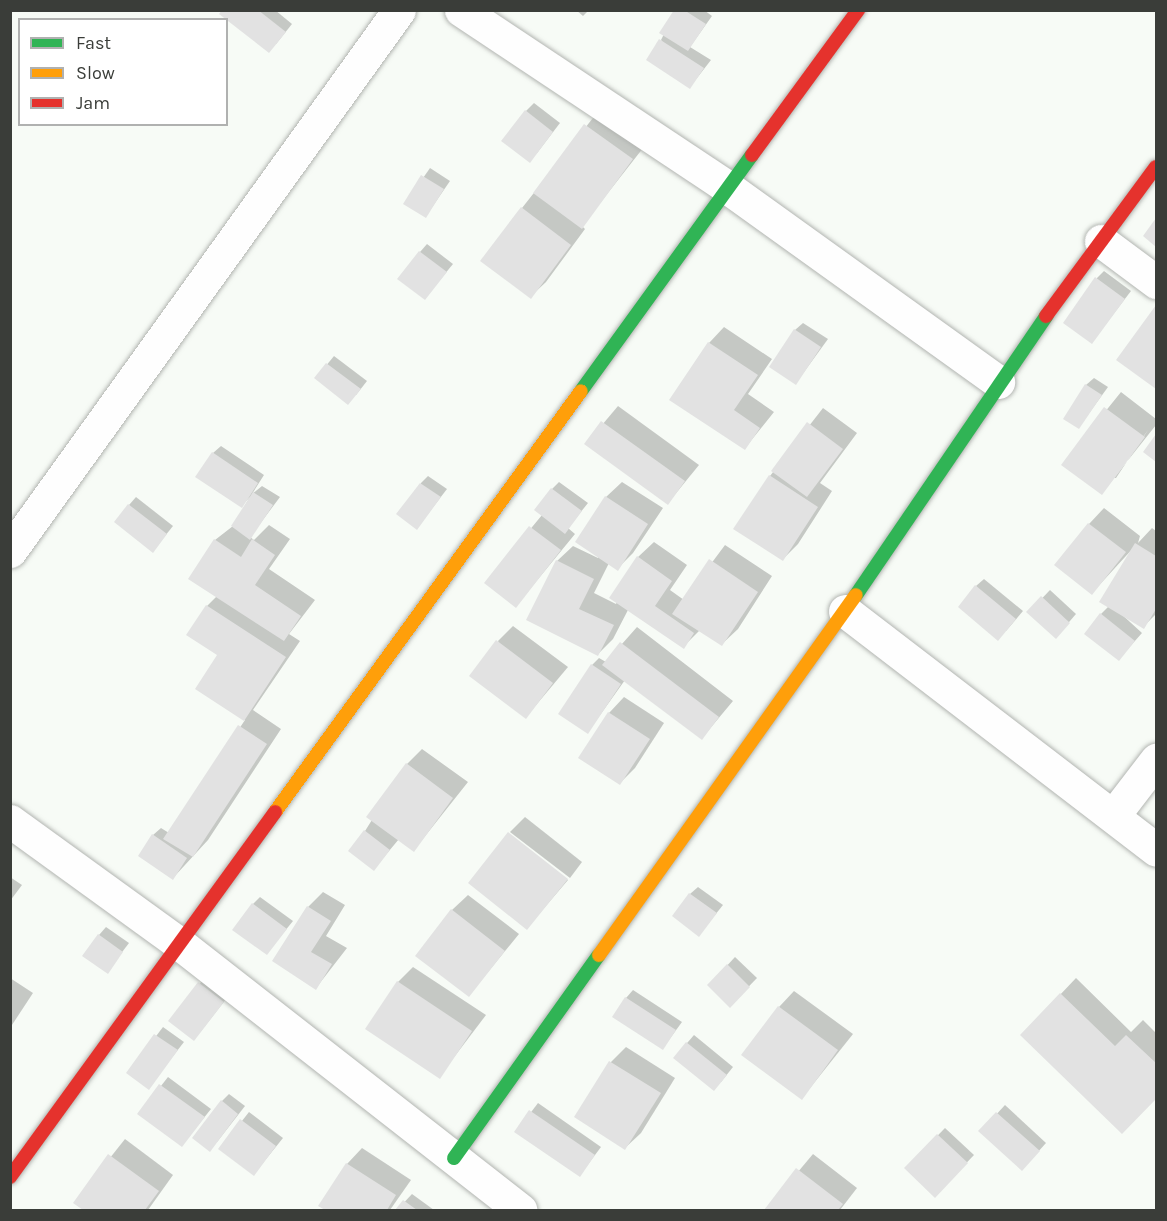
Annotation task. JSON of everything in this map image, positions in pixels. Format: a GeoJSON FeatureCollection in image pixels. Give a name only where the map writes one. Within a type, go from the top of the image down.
{"type":"FeatureCollection","features":[{"type":"Feature","properties":{"kind":"street"},"geometry":{"type":"LineString","coordinates":[[10,551],[399,10]]}},
{"type":"Feature","properties":{"kind":"street"},"geometry":{"type":"LineString","coordinates":[[461,10],[727,188],[998,382]]}},
{"type":"Feature","properties":{"kind":"street"},"geometry":{"type":"LineString","coordinates":[[10,1177],[858,10]]}},
{"type":"Feature","properties":{"kind":"street"},"geometry":{"type":"LineString","coordinates":[[454,1158],[845,611],[998,382],[1156,167]]}},
{"type":"Feature","properties":{"kind":"street"},"geometry":{"type":"LineString","coordinates":[[1101,241],[1156,282]]}},
{"type":"Feature","properties":{"kind":"street"},"geometry":{"type":"LineString","coordinates":[[845,611],[1156,850]]}},
{"type":"Feature","properties":{"kind":"street"},"geometry":{"type":"LineString","coordinates":[[1113,816],[1156,760]]}},
{"type":"Feature","properties":{"kind":"street"},"geometry":{"type":"LineString","coordinates":[[10,821],[180,944],[520,1210]]}},
{"type":"Feature","properties":{"kind":"building"},"geometry":{"type":"Polygon","coordinates":[[[222,10],[258,10],[286,32],[269,53],[228,21],[228,18],[219,14],[222,10]]]}},
{"type":"Feature","properties":{"kind":"building"},"geometry":{"type":"Polygon","coordinates":[[[674,10],[684,10],[706,24],[688,51],[659,33],[674,10]]]}},
{"type":"Feature","properties":{"kind":"building"},"geometry":{"type":"Polygon","coordinates":[[[659,39],[704,68],[690,89],[646,60],[659,39]]]}},
{"type":"Feature","properties":{"kind":"building"},"geometry":{"type":"Polygon","coordinates":[[[525,110],[553,132],[530,163],[501,141],[525,110]]]}},
{"type":"Feature","properties":{"kind":"building"},"geometry":{"type":"Polygon","coordinates":[[[584,124],[633,159],[582,229],[533,193],[584,124]]]}},
{"type":"Feature","properties":{"kind":"building"},"geometry":{"type":"Polygon","coordinates":[[[421,175],[444,189],[426,218],[403,204],[421,175]]]}},
{"type":"Feature","properties":{"kind":"building"},"geometry":{"type":"Polygon","coordinates":[[[521,207],[571,245],[531,299],[480,261],[521,207]]]}},
{"type":"Feature","properties":{"kind":"building"},"geometry":{"type":"Polygon","coordinates":[[[1156,218],[1156,247],[1143,236],[1156,218]]]}},
{"type":"Feature","properties":{"kind":"building"},"geometry":{"type":"Polygon","coordinates":[[[419,251],[447,272],[425,300],[397,279],[419,251]]]}},
{"type":"Feature","properties":{"kind":"building"},"geometry":{"type":"Polygon","coordinates":[[[1095,277],[1125,299],[1092,344],[1063,323],[1095,277]]]}},
{"type":"Feature","properties":{"kind":"building"},"geometry":{"type":"Polygon","coordinates":[[[1156,305],[1156,389],[1116,360],[1156,305]]]}},
{"type":"Feature","properties":{"kind":"building"},"geometry":{"type":"Polygon","coordinates":[[[794,329],[821,347],[796,385],[769,367],[794,329]]]}},
{"type":"Feature","properties":{"kind":"building"},"geometry":{"type":"Polygon","coordinates":[[[708,342],[758,375],[734,410],[760,428],[745,450],[669,400],[708,342]]]}},
{"type":"Feature","properties":{"kind":"building"},"geometry":{"type":"Polygon","coordinates":[[[326,363],[361,389],[348,405],[314,378],[326,363]]]}},
{"type":"Feature","properties":{"kind":"building"},"geometry":{"type":"Polygon","coordinates":[[[1085,384],[1102,395],[1079,429],[1063,419],[1085,384]]]}},
{"type":"Feature","properties":{"kind":"building"},"geometry":{"type":"Polygon","coordinates":[[[1104,407],[1145,437],[1102,495],[1061,465],[1104,407]]]}},
{"type":"Feature","properties":{"kind":"building"},"geometry":{"type":"Polygon","coordinates":[[[601,421],[685,481],[668,505],[584,444],[601,421]]]}},
{"type":"Feature","properties":{"kind":"building"},"geometry":{"type":"Polygon","coordinates":[[[807,422],[843,449],[807,497],[771,471],[807,422]]]}},
{"type":"Feature","properties":{"kind":"building"},"geometry":{"type":"Polygon","coordinates":[[[1156,434],[1156,462],[1143,452],[1156,434]]]}},
{"type":"Feature","properties":{"kind":"building"},"geometry":{"type":"Polygon","coordinates":[[[212,452],[258,483],[242,508],[195,477],[212,452]]]}},
{"type":"Feature","properties":{"kind":"building"},"geometry":{"type":"Polygon","coordinates":[[[769,475],[818,507],[783,561],[733,529],[769,475]]]}},
{"type":"Feature","properties":{"kind":"building"},"geometry":{"type":"Polygon","coordinates":[[[420,483],[441,497],[417,530],[396,514],[420,483]]]}},
{"type":"Feature","properties":{"kind":"building"},"geometry":{"type":"Polygon","coordinates":[[[551,488],[582,511],[565,534],[534,510],[551,488]]]}},
{"type":"Feature","properties":{"kind":"building"},"geometry":{"type":"Polygon","coordinates":[[[253,492],[273,505],[250,540],[231,526],[253,492]]]}},
{"type":"Feature","properties":{"kind":"building"},"geometry":{"type":"Polygon","coordinates":[[[605,496],[648,524],[618,571],[575,542],[605,496]]]}},
{"type":"Feature","properties":{"kind":"building"},"geometry":{"type":"Polygon","coordinates":[[[128,504],[167,534],[153,553],[114,522],[128,504]]]}},
{"type":"Feature","properties":{"kind":"building"},"geometry":{"type":"Polygon","coordinates":[[[1088,523],[1126,552],[1092,595],[1054,565],[1088,523]]]}},
{"type":"Feature","properties":{"kind":"building"},"geometry":{"type":"Polygon","coordinates":[[[529,526],[561,550],[516,608],[484,583],[529,526]]]}},
{"type":"Feature","properties":{"kind":"building"},"geometry":{"type":"Polygon","coordinates":[[[214,539],[241,557],[252,539],[275,555],[255,585],[301,616],[284,641],[188,579],[214,539]]]}},
{"type":"Feature","properties":{"kind":"building"},"geometry":{"type":"Polygon","coordinates":[[[1135,543],[1156,556],[1156,609],[1144,629],[1099,602],[1135,543]]]}},
{"type":"Feature","properties":{"kind":"building"},"geometry":{"type":"Polygon","coordinates":[[[637,556],[672,581],[655,606],[694,633],[684,649],[609,598],[637,556]]]}},
{"type":"Feature","properties":{"kind":"building"},"geometry":{"type":"Polygon","coordinates":[[[709,559],[758,592],[722,646],[672,614],[709,559]]]}},
{"type":"Feature","properties":{"kind":"building"},"geometry":{"type":"Polygon","coordinates":[[[556,560],[594,579],[579,609],[614,625],[598,656],[526,620],[556,560]]]}},
{"type":"Feature","properties":{"kind":"building"},"geometry":{"type":"Polygon","coordinates":[[[975,585],[1016,619],[998,641],[958,607],[975,585]]]}},
{"type":"Feature","properties":{"kind":"building"},"geometry":{"type":"Polygon","coordinates":[[[1041,596],[1070,623],[1056,639],[1026,612],[1041,596]]]}},
{"type":"Feature","properties":{"kind":"building"},"geometry":{"type":"Polygon","coordinates":[[[206,605],[286,657],[244,721],[195,689],[217,655],[186,635],[206,605]]]}},
{"type":"Feature","properties":{"kind":"building"},"geometry":{"type":"Polygon","coordinates":[[[1100,613],[1135,641],[1119,661],[1084,634],[1100,613]]]}},
{"type":"Feature","properties":{"kind":"building"},"geometry":{"type":"Polygon","coordinates":[[[496,640],[553,683],[526,719],[469,676],[496,640]]]}},
{"type":"Feature","properties":{"kind":"building"},"geometry":{"type":"Polygon","coordinates":[[[620,642],[719,717],[702,740],[602,665],[620,642]]]}},
{"type":"Feature","properties":{"kind":"building"},"geometry":{"type":"Polygon","coordinates":[[[591,664],[621,684],[588,734],[558,714],[591,664]]]}},
{"type":"Feature","properties":{"kind":"building"},"geometry":{"type":"Polygon","coordinates":[[[608,712],[650,739],[620,785],[578,758],[608,712]]]}},
{"type":"Feature","properties":{"kind":"building"},"geometry":{"type":"Polygon","coordinates":[[[238,725],[267,744],[193,857],[163,839],[238,725]]]}},
{"type":"Feature","properties":{"kind":"building"},"geometry":{"type":"Polygon","coordinates":[[[406,763],[453,798],[414,852],[366,817],[406,763]]]}},
{"type":"Feature","properties":{"kind":"building"},"geometry":{"type":"Polygon","coordinates":[[[364,830],[390,850],[374,871],[348,851],[364,830]]]}},
{"type":"Feature","properties":{"kind":"building"},"geometry":{"type":"Polygon","coordinates":[[[508,832],[568,879],[527,930],[468,883],[508,832]]]}},
{"type":"Feature","properties":{"kind":"building"},"geometry":{"type":"Polygon","coordinates":[[[152,834],[187,858],[173,880],[138,856],[152,834]]]}},
{"type":"Feature","properties":{"kind":"building"},"geometry":{"type":"Polygon","coordinates":[[[689,893],[717,913],[699,937],[672,916],[689,893]]]}},
{"type":"Feature","properties":{"kind":"building"},"geometry":{"type":"Polygon","coordinates":[[[252,903],[287,929],[267,955],[232,930],[252,903]]]}},
{"type":"Feature","properties":{"kind":"building"},"geometry":{"type":"Polygon","coordinates":[[[307,906],[331,921],[311,952],[332,964],[316,990],[272,961],[307,906]]]}},
{"type":"Feature","properties":{"kind":"building"},"geometry":{"type":"Polygon","coordinates":[[[451,909],[505,951],[469,997],[415,956],[451,909]]]}},
{"type":"Feature","properties":{"kind":"building"},"geometry":{"type":"Polygon","coordinates":[[[98,934],[123,952],[108,974],[82,956],[98,934]]]}},
{"type":"Feature","properties":{"kind":"building"},"geometry":{"type":"Polygon","coordinates":[[[727,964],[750,987],[730,1008],[707,985],[727,964]]]}},
{"type":"Feature","properties":{"kind":"building"},"geometry":{"type":"Polygon","coordinates":[[[397,981],[472,1031],[440,1079],[365,1029],[397,981]]]}},
{"type":"Feature","properties":{"kind":"building"},"geometry":{"type":"Polygon","coordinates":[[[198,982],[224,1002],[194,1041],[168,1021],[198,982]]]}},
{"type":"Feature","properties":{"kind":"building"},"geometry":{"type":"Polygon","coordinates":[[[1060,993],[1115,1046],[1126,1035],[1156,1063],[1156,1099],[1122,1134],[1020,1035],[1060,993]]]}},
{"type":"Feature","properties":{"kind":"building"},"geometry":{"type":"Polygon","coordinates":[[[625,997],[676,1030],[663,1050],[612,1017],[625,997]]]}},
{"type":"Feature","properties":{"kind":"building"},"geometry":{"type":"Polygon","coordinates":[[[778,1006],[838,1050],[802,1100],[741,1055],[778,1006]]]}},
{"type":"Feature","properties":{"kind":"building"},"geometry":{"type":"Polygon","coordinates":[[[154,1034],[178,1050],[149,1090],[126,1073],[154,1034]]]}},
{"type":"Feature","properties":{"kind":"building"},"geometry":{"type":"Polygon","coordinates":[[[686,1042],[727,1075],[714,1091],[673,1058],[686,1042]]]}},
{"type":"Feature","properties":{"kind":"building"},"geometry":{"type":"Polygon","coordinates":[[[609,1061],[661,1093],[625,1150],[574,1117],[609,1061]]]}},
{"type":"Feature","properties":{"kind":"building"},"geometry":{"type":"Polygon","coordinates":[[[159,1084],[205,1117],[182,1147],[137,1114],[159,1084]]]}},
{"type":"Feature","properties":{"kind":"building"},"geometry":{"type":"Polygon","coordinates":[[[221,1100],[238,1114],[210,1152],[192,1138],[221,1100]]]}},
{"type":"Feature","properties":{"kind":"building"},"geometry":{"type":"Polygon","coordinates":[[[529,1110],[595,1155],[580,1177],[514,1132],[529,1110]]]}},
{"type":"Feature","properties":{"kind":"building"},"geometry":{"type":"Polygon","coordinates":[[[996,1112],[1040,1151],[1022,1171],[978,1131],[996,1112]]]}},
{"type":"Feature","properties":{"kind":"building"},"geometry":{"type":"Polygon","coordinates":[[[240,1119],[276,1146],[254,1176],[218,1149],[240,1119]]]}},
{"type":"Feature","properties":{"kind":"building"},"geometry":{"type":"Polygon","coordinates":[[[937,1134],[968,1163],[935,1198],[904,1168],[937,1134]]]}},
{"type":"Feature","properties":{"kind":"building"},"geometry":{"type":"Polygon","coordinates":[[[108,1154],[159,1191],[145,1210],[83,1210],[73,1203],[108,1154]]]}},
{"type":"Feature","properties":{"kind":"building"},"geometry":{"type":"Polygon","coordinates":[[[346,1163],[396,1195],[387,1210],[325,1210],[318,1206],[346,1163]]]}},
{"type":"Feature","properties":{"kind":"building"},"geometry":{"type":"Polygon","coordinates":[[[796,1168],[843,1204],[838,1210],[764,1210],[796,1168]]]}},
{"type":"Feature","properties":{"kind":"building"},"geometry":{"type":"Polygon","coordinates":[[[403,1200],[417,1210],[395,1210],[403,1200]]]}},
{"type":"Feature","properties":{"kind":"traffic: fast"},"geometry":{"type":"LineString","coordinates":[[581,391],[752,155]]}},
{"type":"Feature","properties":{"kind":"traffic: fast"},"geometry":{"type":"LineString","coordinates":[[856,595],[1046,316]]}},
{"type":"Feature","properties":{"kind":"traffic: fast"},"geometry":{"type":"LineString","coordinates":[[454,1158],[599,955]]}},
{"type":"Feature","properties":{"kind":"traffic: slow"},"geometry":{"type":"LineString","coordinates":[[275,812],[581,391]]}},
{"type":"Feature","properties":{"kind":"traffic: slow"},"geometry":{"type":"LineString","coordinates":[[599,955],[856,595]]}},
{"type":"Feature","properties":{"kind":"traffic: jam"},"geometry":{"type":"LineString","coordinates":[[752,155],[858,10]]}},
{"type":"Feature","properties":{"kind":"traffic: jam"},"geometry":{"type":"LineString","coordinates":[[1046,316],[1156,167]]}},
{"type":"Feature","properties":{"kind":"traffic: jam"},"geometry":{"type":"LineString","coordinates":[[10,1177],[275,812]]}}]}
